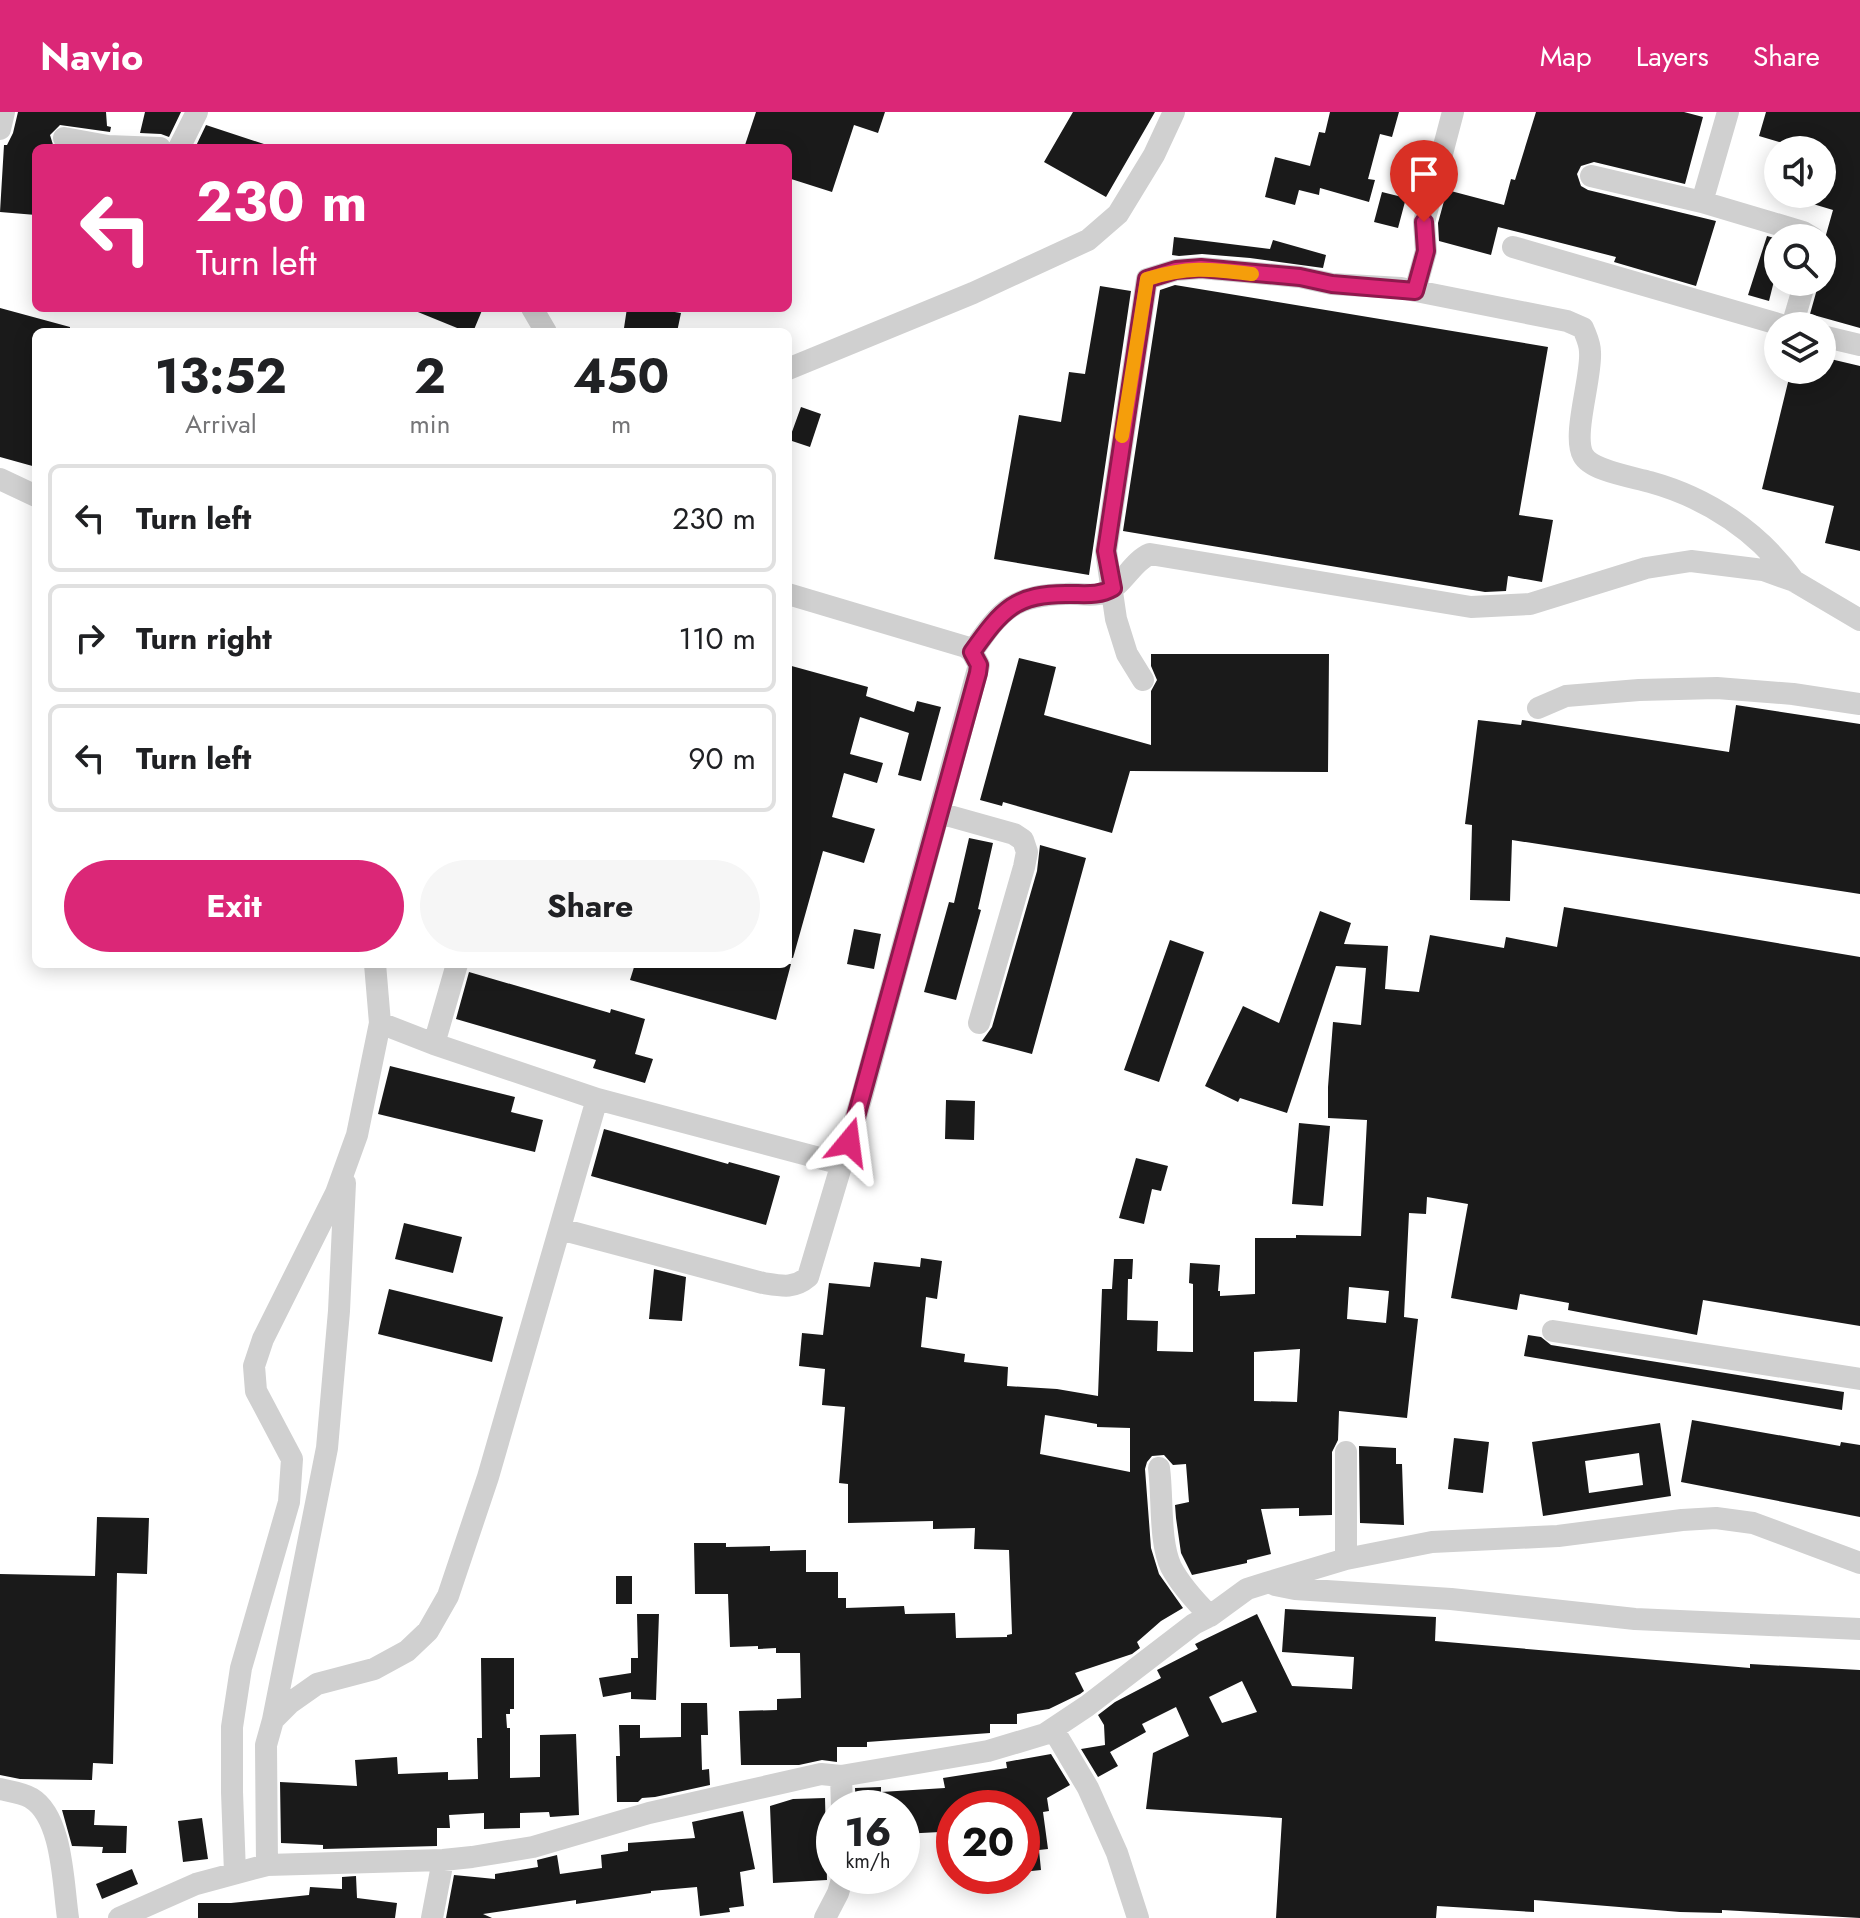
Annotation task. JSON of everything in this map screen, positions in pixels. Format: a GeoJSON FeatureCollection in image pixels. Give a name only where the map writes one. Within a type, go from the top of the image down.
{"type":"FeatureCollection","features":[{"type":"Feature","properties":{"kind":"street"},"geometry":{"type":"LineString","coordinates":[[0,129],[4,112]]}},
{"type":"Feature","properties":{"kind":"street"},"geometry":{"type":"LineString","coordinates":[[181,144],[197,112]]}},
{"type":"Feature","properties":{"kind":"street"},"geometry":{"type":"LineString","coordinates":[[792,367],[973,293],[1088,240],[1118,214],[1154,155],[1174,112]]}},
{"type":"Feature","properties":{"kind":"street"},"geometry":{"type":"LineString","coordinates":[[1415,291],[1426,251],[1424,222],[1453,112]]}},
{"type":"Feature","properties":{"kind":"street"},"geometry":{"type":"LineString","coordinates":[[1702,202],[1728,112]]}},
{"type":"Feature","properties":{"kind":"street"},"geometry":{"type":"LineString","coordinates":[[64,138],[97,144]]}},
{"type":"Feature","properties":{"kind":"street"},"geometry":{"type":"LineString","coordinates":[[1591,176],[1702,202],[1776,224]]}},
{"type":"Feature","properties":{"kind":"street"},"geometry":{"type":"LineString","coordinates":[[1513,247],[1764,320]]}},
{"type":"Feature","properties":{"kind":"street"},"geometry":{"type":"LineString","coordinates":[[1143,680],[1127,654],[1116,619],[1106,551],[1147,279],[1176,270],[1201,268],[1415,291],[1567,321],[1583,328],[1591,355],[1579,441],[1583,456],[1594,467],[1680,491],[1706,504],[1751,534],[1776,556],[1794,581]]}},
{"type":"Feature","properties":{"kind":"street"},"geometry":{"type":"LineString","coordinates":[[1836,339],[1860,345]]}},
{"type":"Feature","properties":{"kind":"street"},"geometry":{"type":"LineString","coordinates":[[0,479],[32,494]]}},
{"type":"Feature","properties":{"kind":"street"},"geometry":{"type":"LineString","coordinates":[[972,652],[1010,605],[1033,597],[1102,594],[1113,588],[1142,557],[1158,553],[1471,607],[1530,604],[1646,568],[1691,561],[1763,570],[1794,581],[1860,620]]}},
{"type":"Feature","properties":{"kind":"street"},"geometry":{"type":"LineString","coordinates":[[560,1229],[763,1283],[785,1287],[798,1285],[808,1277],[979,665],[966,647],[792,595]]}},
{"type":"Feature","properties":{"kind":"street"},"geometry":{"type":"LineString","coordinates":[[1538,708],[1566,696],[1717,688],[1793,694],[1860,704]]}},
{"type":"Feature","properties":{"kind":"street"},"geometry":{"type":"LineString","coordinates":[[939,813],[1014,834],[1023,840],[1027,852],[979,1023]]}},
{"type":"Feature","properties":{"kind":"street"},"geometry":{"type":"LineString","coordinates":[[235,1873],[232,1727],[241,1668],[289,1502],[292,1459],[256,1391],[254,1366],[263,1339],[336,1193],[357,1135],[380,1023],[375,968]]}},
{"type":"Feature","properties":{"kind":"street"},"geometry":{"type":"LineString","coordinates":[[434,1044],[456,968]]}},
{"type":"Feature","properties":{"kind":"street"},"geometry":{"type":"LineString","coordinates":[[380,1023],[597,1099],[842,1164]]}},
{"type":"Feature","properties":{"kind":"street"},"geometry":{"type":"LineString","coordinates":[[273,1720],[317,1684],[374,1669],[407,1651],[428,1631],[448,1596],[488,1477],[597,1099]]}},
{"type":"Feature","properties":{"kind":"street"},"geometry":{"type":"LineString","coordinates":[[267,1865],[266,1745],[327,1448],[339,1311],[346,1162]]}},
{"type":"Feature","properties":{"kind":"street"},"geometry":{"type":"LineString","coordinates":[[1553,1331],[1860,1379]]}},
{"type":"Feature","properties":{"kind":"street"},"geometry":{"type":"LineString","coordinates":[[292,1459],[327,1448]]}},
{"type":"Feature","properties":{"kind":"street"},"geometry":{"type":"LineString","coordinates":[[1346,1452],[1346,1559]]}},
{"type":"Feature","properties":{"kind":"street"},"geometry":{"type":"LineString","coordinates":[[1159,1468],[1165,1545],[1171,1566],[1187,1592],[1210,1616]]}},
{"type":"Feature","properties":{"kind":"street"},"geometry":{"type":"LineString","coordinates":[[119,1918],[196,1884],[267,1865],[443,1860],[533,1847],[649,1813],[821,1774],[841,1776],[1022,1743],[1053,1729],[1087,1706],[1194,1624],[1247,1589],[1346,1559],[1432,1542],[1558,1536],[1716,1518],[1753,1523],[1860,1563]]}},
{"type":"Feature","properties":{"kind":"street"},"geometry":{"type":"LineString","coordinates":[[1266,1583],[1295,1589],[1451,1599],[1635,1619],[1860,1629]]}},
{"type":"Feature","properties":{"kind":"street"},"geometry":{"type":"LineString","coordinates":[[1053,1729],[1088,1788],[1117,1853],[1138,1918]]}},
{"type":"Feature","properties":{"kind":"street"},"geometry":{"type":"LineString","coordinates":[[841,1776],[841,1790]]}},
{"type":"Feature","properties":{"kind":"street"},"geometry":{"type":"LineString","coordinates":[[0,1789],[31,1798],[42,1809],[57,1837],[68,1918]]}},
{"type":"Feature","properties":{"kind":"street"},"geometry":{"type":"LineString","coordinates":[[432,1918],[443,1860]]}},
{"type":"Feature","properties":{"kind":"street"},"geometry":{"type":"LineString","coordinates":[[825,1918],[837,1894]]}},
{"type":"Feature","properties":{"kind":"building"},"geometry":{"type":"Polygon","coordinates":[[[18,112],[106,112],[107,126],[111,127],[110,132],[60,125],[50,135],[53,144],[32,144],[32,215],[0,212],[4,145],[13,133],[18,112]]]}},
{"type":"Feature","properties":{"kind":"building"},"geometry":{"type":"Polygon","coordinates":[[[145,112],[181,112],[169,137],[140,133],[145,112]]]}},
{"type":"Feature","properties":{"kind":"building"},"geometry":{"type":"Polygon","coordinates":[[[756,112],[885,112],[878,133],[854,125],[832,192],[792,179],[792,144],[745,144],[756,112]]]}},
{"type":"Feature","properties":{"kind":"building"},"geometry":{"type":"Polygon","coordinates":[[[1073,112],[1155,112],[1106,197],[1044,162],[1073,112]]]}},
{"type":"Feature","properties":{"kind":"building"},"geometry":{"type":"Polygon","coordinates":[[[1330,112],[1399,112],[1392,137],[1380,134],[1368,179],[1375,180],[1369,202],[1320,188],[1319,195],[1299,190],[1295,205],[1265,197],[1275,157],[1310,166],[1319,132],[1325,133],[1330,112]]]}},
{"type":"Feature","properties":{"kind":"building"},"geometry":{"type":"Polygon","coordinates":[[[1536,112],[1684,112],[1703,117],[1685,184],[1594,162],[1581,166],[1577,174],[1581,186],[1588,190],[1716,221],[1696,286],[1614,262],[1616,257],[1498,227],[1491,255],[1439,241],[1438,223],[1447,190],[1504,205],[1536,112]]]}},
{"type":"Feature","properties":{"kind":"building"},"geometry":{"type":"Polygon","coordinates":[[[1766,112],[1860,112],[1860,328],[1836,321],[1836,312],[1811,312],[1815,296],[1836,296],[1836,224],[1829,224],[1833,210],[1826,208],[1836,208],[1836,136],[1759,136],[1766,112]]]}},
{"type":"Feature","properties":{"kind":"building"},"geometry":{"type":"Polygon","coordinates":[[[206,125],[264,144],[197,144],[206,125]]]}},
{"type":"Feature","properties":{"kind":"building"},"geometry":{"type":"Polygon","coordinates":[[[1382,192],[1406,198],[1398,228],[1374,222],[1382,192]]]}},
{"type":"Feature","properties":{"kind":"building"},"geometry":{"type":"Polygon","coordinates":[[[1174,237],[1270,249],[1273,240],[1326,255],[1323,268],[1202,254],[1179,256],[1172,255],[1174,237]]]}},
{"type":"Feature","properties":{"kind":"building"},"geometry":{"type":"Polygon","coordinates":[[[1764,245],[1764,296],[1770,296],[1769,301],[1748,295],[1764,245]]]}},
{"type":"Feature","properties":{"kind":"building"},"geometry":{"type":"Polygon","coordinates":[[[1175,285],[1548,347],[1519,515],[1553,520],[1542,582],[1508,576],[1506,591],[1485,592],[1123,531],[1160,290],[1175,285]]]}},
{"type":"Feature","properties":{"kind":"building"},"geometry":{"type":"Polygon","coordinates":[[[1100,286],[1131,291],[1089,575],[994,559],[1019,415],[1061,422],[1069,372],[1085,374],[1100,286]]]}},
{"type":"Feature","properties":{"kind":"building"},"geometry":{"type":"Polygon","coordinates":[[[0,308],[70,328],[32,328],[32,466],[0,457],[0,308]]]}},
{"type":"Feature","properties":{"kind":"building"},"geometry":{"type":"Polygon","coordinates":[[[418,312],[481,312],[475,328],[457,328],[418,312]]]}},
{"type":"Feature","properties":{"kind":"building"},"geometry":{"type":"Polygon","coordinates":[[[626,312],[681,313],[678,328],[624,328],[626,312]]]}},
{"type":"Feature","properties":{"kind":"building"},"geometry":{"type":"Polygon","coordinates":[[[1836,360],[1860,366],[1860,551],[1825,543],[1834,506],[1762,489],[1788,384],[1836,384],[1836,360]]]}},
{"type":"Feature","properties":{"kind":"building"},"geometry":{"type":"Polygon","coordinates":[[[801,407],[821,414],[810,447],[792,441],[801,407]]]}},
{"type":"Feature","properties":{"kind":"building"},"geometry":{"type":"Polygon","coordinates":[[[1151,654],[1329,654],[1328,772],[1130,771],[1112,833],[1003,802],[1002,806],[980,800],[1019,658],[1056,667],[1044,715],[1151,745],[1151,691],[1157,680],[1151,666],[1151,654]]]}},
{"type":"Feature","properties":{"kind":"building"},"geometry":{"type":"Polygon","coordinates":[[[792,666],[868,687],[866,696],[914,712],[917,701],[941,707],[921,781],[898,775],[909,733],[860,717],[850,754],[883,763],[877,783],[844,773],[832,817],[875,829],[864,863],[823,851],[793,958],[792,666]]]}},
{"type":"Feature","properties":{"kind":"building"},"geometry":{"type":"Polygon","coordinates":[[[1736,705],[1860,724],[1860,894],[1512,840],[1510,901],[1470,900],[1472,825],[1465,824],[1478,720],[1521,725],[1522,720],[1729,752],[1736,705]]]}},
{"type":"Feature","properties":{"kind":"building"},"geometry":{"type":"Polygon","coordinates":[[[969,838],[993,843],[978,909],[981,910],[956,1000],[924,992],[949,902],[954,903],[969,838]]]}},
{"type":"Feature","properties":{"kind":"building"},"geometry":{"type":"Polygon","coordinates":[[[1040,845],[1086,858],[1032,1054],[982,1041],[992,1027],[1037,871],[1040,845]]]}},
{"type":"Feature","properties":{"kind":"building"},"geometry":{"type":"Polygon","coordinates":[[[1564,907],[1860,957],[1860,1326],[1703,1300],[1697,1335],[1568,1310],[1569,1303],[1520,1294],[1517,1310],[1451,1298],[1468,1204],[1427,1197],[1426,1214],[1409,1213],[1404,1317],[1418,1319],[1407,1418],[1339,1411],[1338,1440],[1332,1452],[1332,1515],[1299,1516],[1299,1508],[1261,1509],[1271,1554],[1247,1560],[1247,1563],[1192,1575],[1181,1553],[1175,1505],[1189,1502],[1186,1464],[1173,1465],[1164,1455],[1152,1456],[1145,1469],[1151,1548],[1159,1574],[1183,1608],[1161,1621],[1137,1642],[1140,1648],[1132,1654],[1075,1673],[1084,1691],[1049,1709],[1017,1714],[1017,1724],[990,1724],[990,1733],[867,1742],[867,1747],[837,1747],[837,1762],[822,1760],[799,1765],[741,1765],[739,1711],[777,1710],[777,1699],[801,1698],[800,1653],[776,1653],[776,1648],[758,1649],[758,1646],[730,1647],[728,1594],[695,1594],[694,1543],[726,1543],[726,1547],[770,1546],[770,1551],[806,1550],[806,1572],[838,1572],[838,1598],[846,1598],[846,1608],[904,1606],[905,1614],[955,1613],[956,1638],[1007,1637],[1012,1634],[1009,1550],[974,1549],[975,1528],[933,1529],[933,1521],[848,1523],[848,1484],[839,1483],[845,1407],[822,1405],[825,1369],[799,1366],[802,1333],[823,1335],[829,1283],[870,1287],[874,1262],[920,1267],[921,1258],[942,1261],[937,1299],[926,1297],[921,1347],[965,1354],[964,1362],[1008,1367],[1007,1386],[1057,1389],[1098,1396],[1102,1289],[1112,1289],[1114,1259],[1133,1259],[1132,1279],[1128,1279],[1127,1320],[1158,1321],[1157,1351],[1193,1352],[1190,1263],[1220,1265],[1220,1296],[1255,1294],[1255,1238],[1361,1236],[1367,1120],[1328,1118],[1328,1087],[1333,1022],[1361,1025],[1366,968],[1336,966],[1287,1113],[1240,1098],[1238,1102],[1205,1086],[1243,1006],[1279,1023],[1320,911],[1351,923],[1344,944],[1388,946],[1385,989],[1419,992],[1430,935],[1504,948],[1506,937],[1557,947],[1564,907]],[[1349,1287],[1347,1319],[1386,1323],[1389,1291],[1349,1287]],[[1300,1349],[1254,1352],[1254,1401],[1297,1402],[1300,1349]],[[1045,1415],[1040,1454],[1130,1472],[1130,1428],[1097,1427],[1097,1424],[1045,1415]]]}},
{"type":"Feature","properties":{"kind":"building"},"geometry":{"type":"Polygon","coordinates":[[[854,929],[881,934],[874,969],[847,964],[854,929]]]}},
{"type":"Feature","properties":{"kind":"building"},"geometry":{"type":"Polygon","coordinates":[[[1170,940],[1204,952],[1159,1082],[1124,1070],[1170,940]]]}},
{"type":"Feature","properties":{"kind":"building"},"geometry":{"type":"Polygon","coordinates":[[[634,968],[790,968],[776,1020],[630,980],[634,968]]]}},
{"type":"Feature","properties":{"kind":"building"},"geometry":{"type":"Polygon","coordinates":[[[469,972],[610,1013],[611,1009],[645,1019],[635,1054],[653,1059],[645,1083],[593,1068],[596,1060],[456,1019],[469,972]]]}},
{"type":"Feature","properties":{"kind":"building"},"geometry":{"type":"Polygon","coordinates":[[[390,1066],[515,1097],[511,1112],[543,1120],[535,1152],[378,1114],[390,1066]]]}},
{"type":"Feature","properties":{"kind":"building"},"geometry":{"type":"Polygon","coordinates":[[[946,1100],[975,1101],[974,1140],[945,1139],[946,1100]]]}},
{"type":"Feature","properties":{"kind":"building"},"geometry":{"type":"Polygon","coordinates":[[[1299,1123],[1330,1126],[1323,1206],[1292,1204],[1299,1123]]]}},
{"type":"Feature","properties":{"kind":"building"},"geometry":{"type":"Polygon","coordinates":[[[604,1129],[780,1176],[766,1225],[591,1176],[604,1129]]]}},
{"type":"Feature","properties":{"kind":"building"},"geometry":{"type":"Polygon","coordinates":[[[1136,1158],[1168,1166],[1161,1191],[1152,1189],[1144,1224],[1119,1218],[1136,1158]]]}},
{"type":"Feature","properties":{"kind":"building"},"geometry":{"type":"Polygon","coordinates":[[[404,1223],[462,1237],[453,1273],[395,1259],[404,1223]]]}},
{"type":"Feature","properties":{"kind":"building"},"geometry":{"type":"Polygon","coordinates":[[[654,1269],[686,1277],[682,1321],[649,1319],[654,1269]]]}},
{"type":"Feature","properties":{"kind":"building"},"geometry":{"type":"Polygon","coordinates":[[[389,1289],[503,1317],[492,1362],[378,1334],[389,1289]]]}},
{"type":"Feature","properties":{"kind":"building"},"geometry":{"type":"Polygon","coordinates":[[[1528,1335],[1541,1337],[1551,1345],[1844,1392],[1842,1410],[1524,1356],[1528,1335]]]}},
{"type":"Feature","properties":{"kind":"building"},"geometry":{"type":"Polygon","coordinates":[[[1692,1420],[1840,1446],[1841,1442],[1860,1445],[1860,1517],[1681,1482],[1692,1420]]]}},
{"type":"Feature","properties":{"kind":"building"},"geometry":{"type":"Polygon","coordinates":[[[1660,1423],[1671,1496],[1543,1516],[1532,1442],[1660,1423]],[[1639,1453],[1585,1461],[1589,1493],[1643,1485],[1639,1453]]]}},
{"type":"Feature","properties":{"kind":"building"},"geometry":{"type":"Polygon","coordinates":[[[1454,1438],[1489,1442],[1483,1493],[1448,1489],[1454,1438]]]}},
{"type":"Feature","properties":{"kind":"building"},"geometry":{"type":"Polygon","coordinates":[[[1359,1446],[1396,1448],[1396,1464],[1402,1464],[1404,1525],[1360,1523],[1359,1446]]]}},
{"type":"Feature","properties":{"kind":"building"},"geometry":{"type":"Polygon","coordinates":[[[97,1517],[149,1518],[147,1574],[117,1573],[113,1764],[93,1763],[92,1780],[20,1779],[0,1775],[0,1574],[95,1576],[97,1517]]]}},
{"type":"Feature","properties":{"kind":"building"},"geometry":{"type":"Polygon","coordinates":[[[616,1576],[632,1576],[632,1604],[616,1604],[616,1576]]]}},
{"type":"Feature","properties":{"kind":"building"},"geometry":{"type":"Polygon","coordinates":[[[1285,1609],[1436,1617],[1435,1641],[1750,1668],[1750,1664],[1860,1670],[1860,1918],[1722,1910],[1722,1913],[1680,1912],[1534,1900],[1534,1912],[1437,1906],[1436,1918],[1276,1918],[1282,1818],[1146,1809],[1153,1753],[1189,1736],[1176,1707],[1142,1724],[1146,1732],[1110,1752],[1118,1766],[1098,1777],[1081,1749],[1105,1745],[1104,1725],[1098,1715],[1115,1702],[1161,1678],[1157,1670],[1198,1649],[1195,1644],[1257,1614],[1292,1686],[1352,1689],[1354,1657],[1282,1652],[1285,1609]],[[1242,1681],[1209,1697],[1222,1723],[1257,1712],[1242,1681]]]}},
{"type":"Feature","properties":{"kind":"building"},"geometry":{"type":"Polygon","coordinates":[[[637,1614],[659,1614],[656,1700],[631,1699],[631,1692],[603,1697],[599,1678],[631,1673],[631,1658],[638,1658],[637,1614]]]}},
{"type":"Feature","properties":{"kind":"building"},"geometry":{"type":"Polygon","coordinates":[[[481,1658],[514,1658],[514,1709],[506,1714],[507,1728],[510,1728],[510,1778],[540,1777],[540,1735],[576,1734],[579,1815],[550,1817],[549,1812],[520,1813],[520,1828],[484,1829],[484,1813],[449,1815],[450,1828],[437,1828],[437,1846],[323,1849],[323,1845],[281,1843],[280,1782],[357,1786],[355,1760],[397,1757],[398,1774],[448,1772],[448,1780],[478,1779],[477,1738],[482,1738],[481,1658]]]}},
{"type":"Feature","properties":{"kind":"building"},"geometry":{"type":"Polygon","coordinates":[[[681,1703],[707,1703],[708,1735],[701,1735],[702,1770],[709,1769],[710,1785],[642,1798],[638,1802],[617,1802],[619,1725],[640,1725],[640,1738],[681,1737],[681,1703]]]}},
{"type":"Feature","properties":{"kind":"building"},"geometry":{"type":"Polygon","coordinates":[[[1051,1754],[1070,1785],[1047,1798],[1049,1811],[1043,1812],[1048,1849],[1040,1850],[1040,1790],[936,1790],[936,1832],[920,1833],[920,1790],[913,1790],[945,1788],[943,1778],[1007,1768],[1006,1762],[1051,1754]]]}},
{"type":"Feature","properties":{"kind":"building"},"geometry":{"type":"Polygon","coordinates":[[[881,1787],[881,1790],[855,1790],[855,1788],[881,1787]]]}},
{"type":"Feature","properties":{"kind":"building"},"geometry":{"type":"Polygon","coordinates":[[[816,1798],[816,1881],[773,1883],[770,1806],[793,1799],[816,1798]]]}},
{"type":"Feature","properties":{"kind":"building"},"geometry":{"type":"Polygon","coordinates":[[[62,1810],[95,1810],[94,1825],[127,1826],[126,1853],[102,1853],[103,1847],[72,1846],[62,1810]]]}},
{"type":"Feature","properties":{"kind":"building"},"geometry":{"type":"Polygon","coordinates":[[[743,1811],[755,1869],[740,1872],[744,1906],[729,1908],[730,1912],[700,1916],[697,1887],[483,1914],[492,1918],[446,1918],[454,1875],[495,1879],[495,1874],[538,1867],[537,1860],[557,1855],[560,1874],[602,1868],[601,1855],[628,1851],[628,1843],[695,1838],[692,1822],[743,1811]]]}},
{"type":"Feature","properties":{"kind":"building"},"geometry":{"type":"Polygon","coordinates":[[[202,1818],[208,1859],[183,1862],[178,1821],[202,1818]]]}},
{"type":"Feature","properties":{"kind":"building"},"geometry":{"type":"Polygon","coordinates":[[[132,1869],[138,1884],[102,1899],[96,1884],[132,1869]]]}},
{"type":"Feature","properties":{"kind":"building"},"geometry":{"type":"Polygon","coordinates":[[[356,1876],[357,1898],[397,1903],[395,1918],[198,1918],[198,1903],[309,1895],[310,1887],[342,1889],[342,1877],[356,1876]]]}},
{"type":"Feature","properties":{"kind":"slow traffic"},"geometry":{"type":"LineString","coordinates":[[1122,436],[1147,279],[1176,270],[1201,268],[1252,274]]}},
{"type":"Feature","properties":{"kind":"route"},"geometry":{"type":"LineString","coordinates":[[849,1142],[978,673],[979,665],[972,652],[1010,605],[1033,597],[1102,594],[1113,588],[1106,551],[1147,279],[1176,270],[1201,268],[1415,291],[1426,251],[1424,222]]}}]}
